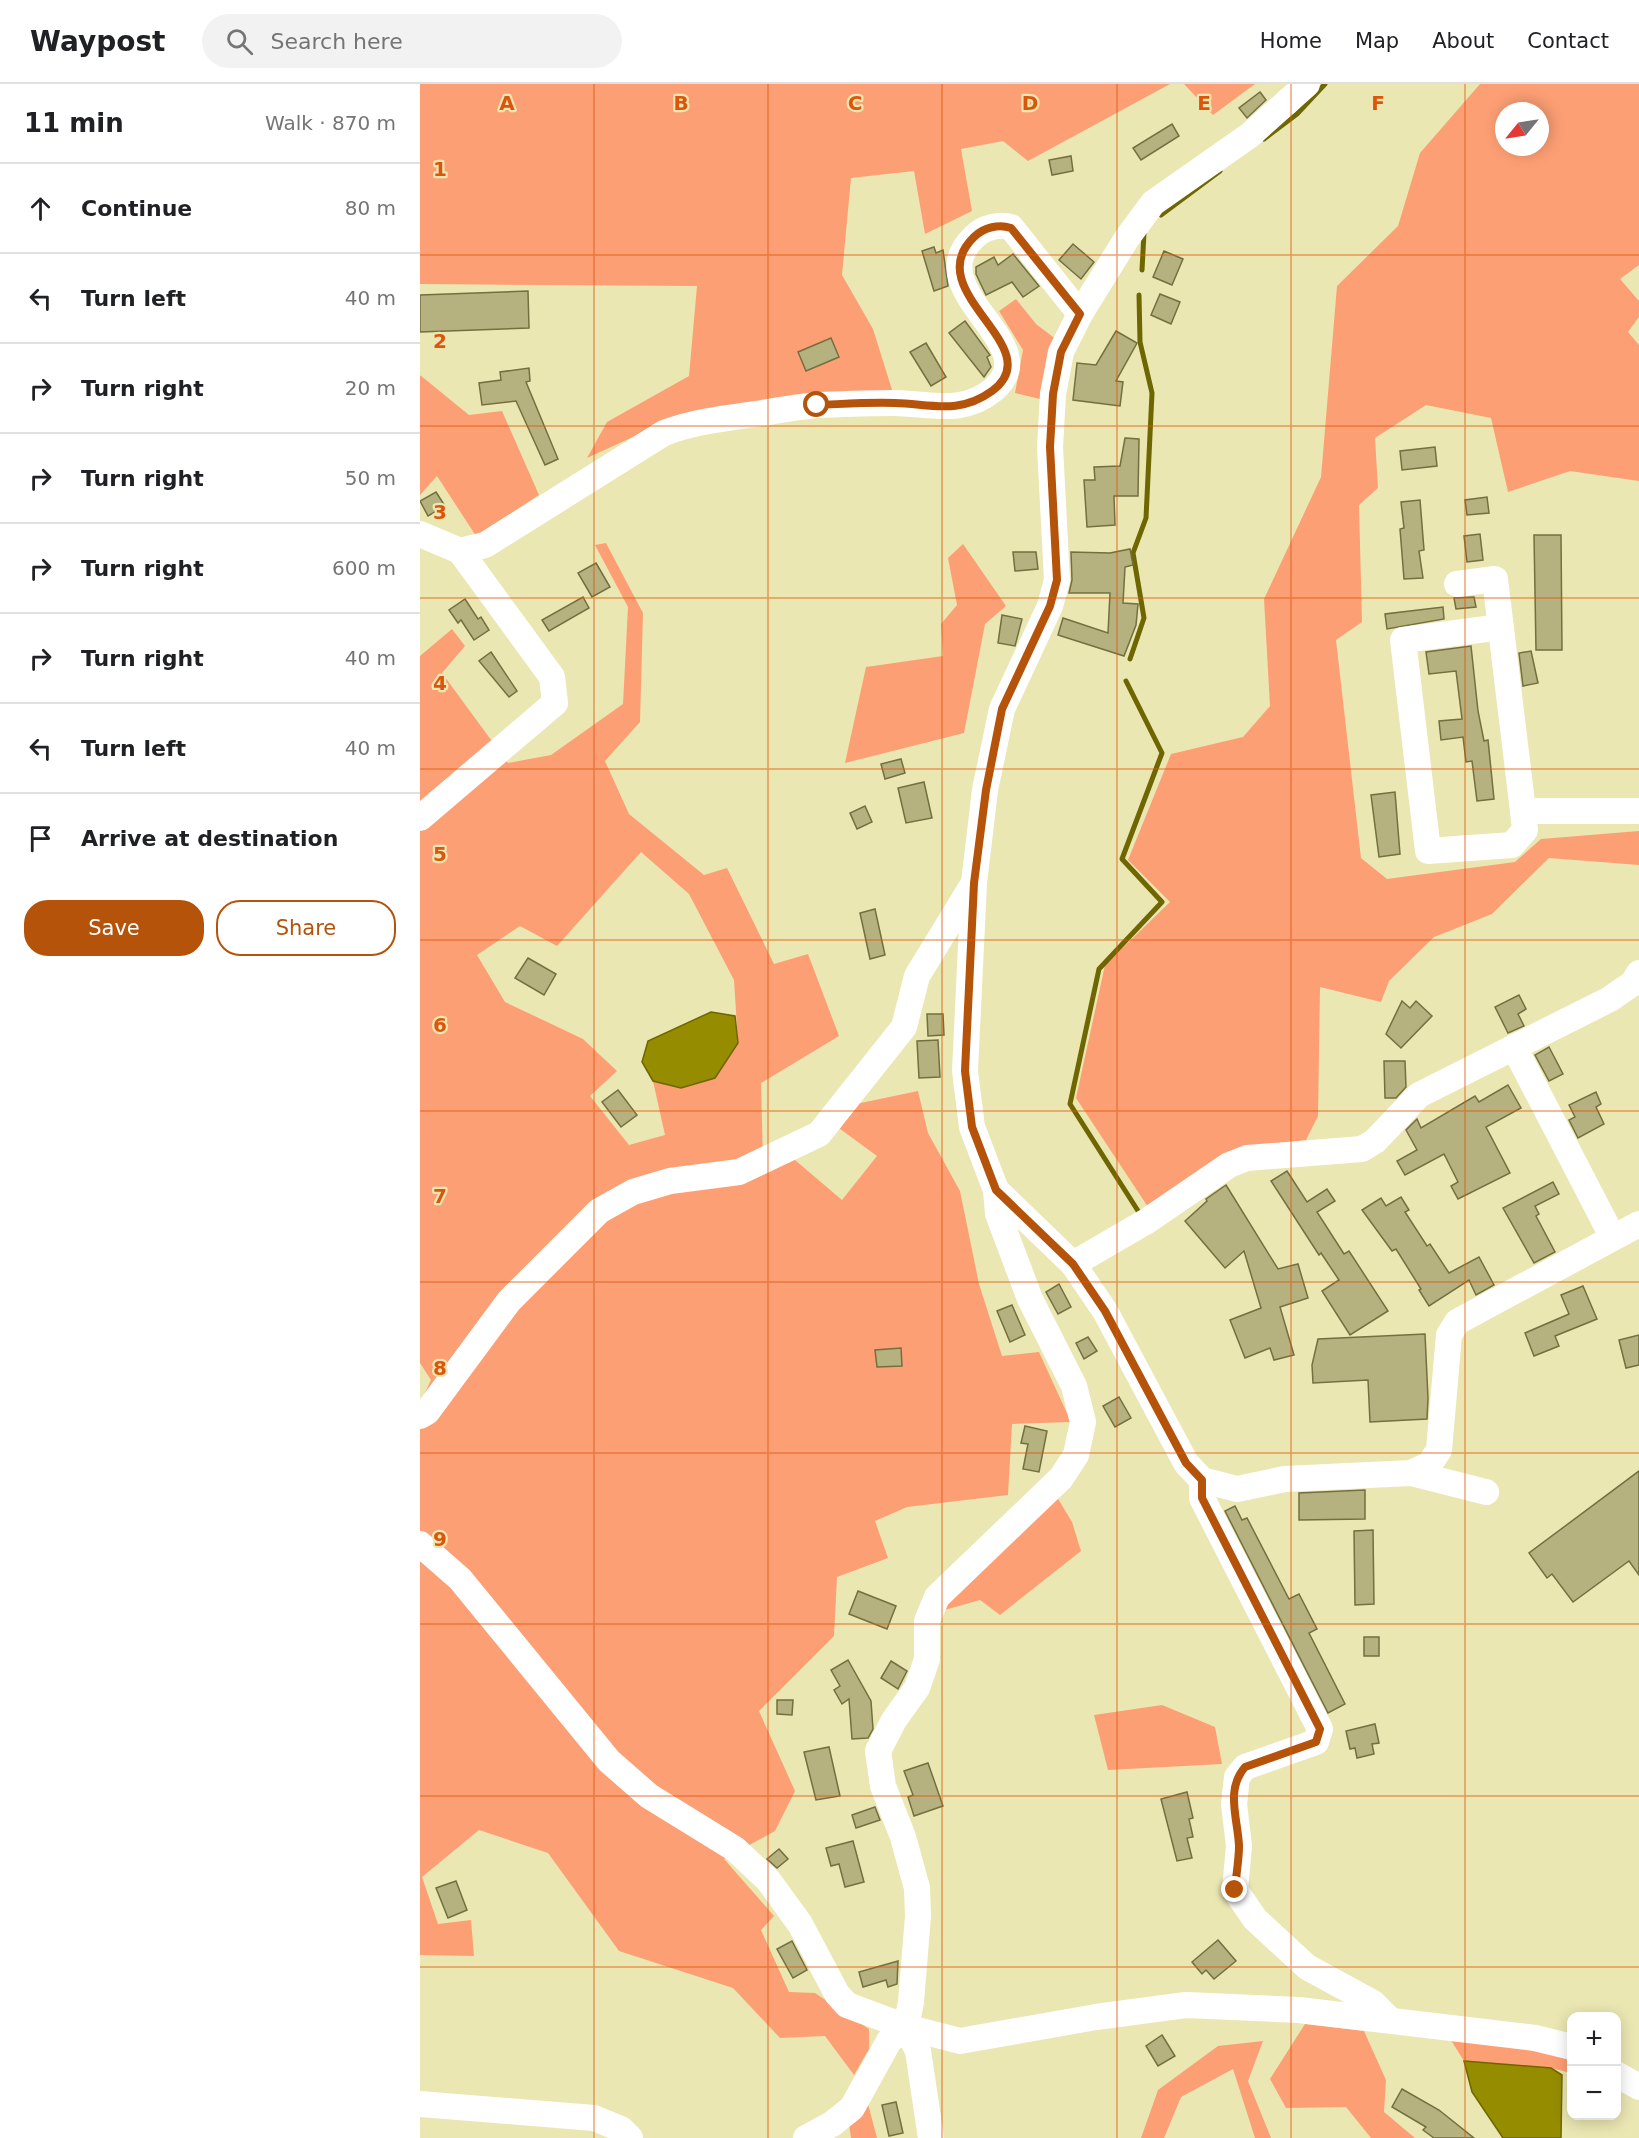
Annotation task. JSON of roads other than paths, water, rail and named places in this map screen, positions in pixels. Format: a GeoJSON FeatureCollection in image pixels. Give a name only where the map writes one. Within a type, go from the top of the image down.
{"type":"FeatureCollection","features":[{"type":"Feature","properties":{"kind":"street"},"geometry":{"type":"LineString","coordinates":[[931,2138],[918,2051],[906,2027],[915,1959],[917,1888],[903,1837],[883,1786],[878,1751],[894,1720],[917,1688],[927,1659],[927,1621],[937,1597],[1061,1478],[1076,1455],[1083,1422],[1074,1386],[1030,1299],[998,1214],[996,1190],[972,1127],[965,1071],[974,883],[986,790],[1002,709],[1050,606],[1057,580],[1050,447],[1053,394],[1061,352],[1080,314],[1127,238],[1153,203],[1250,135],[1307,84]]}},
{"type":"Feature","properties":{"kind":"street"},"geometry":{"type":"LineString","coordinates":[[460,551],[485,545],[664,433],[690,423],[817,405],[896,403],[942,408],[971,402],[993,391],[1006,376],[1008,361],[1002,343],[964,290],[959,263],[963,248],[978,232],[1000,224],[1011,228],[1080,314]]}},
{"type":"Feature","properties":{"kind":"street"},"geometry":{"type":"LineString","coordinates":[[420,534],[460,551],[552,677],[555,703],[420,818]]}},
{"type":"Feature","properties":{"kind":"street"},"geometry":{"type":"LineString","coordinates":[[1457,584],[1495,579],[1501,627],[1523,811],[1526,830],[1512,844],[1428,851],[1403,640],[1501,627]]}},
{"type":"Feature","properties":{"kind":"street"},"geometry":{"type":"LineString","coordinates":[[1523,811],[1639,811]]}},
{"type":"Feature","properties":{"kind":"street"},"geometry":{"type":"LineString","coordinates":[[420,1416],[427,1412],[469,1358],[509,1301],[599,1211],[633,1192],[670,1181],[739,1172],[819,1134],[904,1027],[917,976],[974,883]]}},
{"type":"Feature","properties":{"kind":"street"},"geometry":{"type":"LineString","coordinates":[[1073,1264],[1147,1221],[1229,1165],[1247,1158],[1362,1149],[1375,1141],[1419,1095],[1610,999],[1633,983],[1639,973]]}},
{"type":"Feature","properties":{"kind":"street"},"geometry":{"type":"LineString","coordinates":[[1514,1047],[1612,1236]]}},
{"type":"Feature","properties":{"kind":"street"},"geometry":{"type":"LineString","coordinates":[[996,1190],[1073,1264],[1105,1311],[1186,1463],[1202,1480],[1237,1489],[1285,1479],[1411,1473],[1486,1492]]}},
{"type":"Feature","properties":{"kind":"street"},"geometry":{"type":"LineString","coordinates":[[1411,1473],[1429,1465],[1439,1450],[1449,1335],[1457,1322],[1612,1236],[1639,1224]]}},
{"type":"Feature","properties":{"kind":"street"},"geometry":{"type":"LineString","coordinates":[[1202,1480],[1202,1498],[1320,1729],[1316,1742],[1245,1767],[1237,1777],[1234,1804],[1239,1846],[1235,1890],[1255,1919],[1307,1967],[1373,2003],[1390,2020]]}},
{"type":"Feature","properties":{"kind":"street"},"geometry":{"type":"LineString","coordinates":[[420,1544],[460,1579],[609,1761],[649,1796],[735,1849],[768,1880],[800,1924],[837,1994],[847,2005],[906,2027],[960,2041],[1096,2017],[1186,2005],[1299,2010],[1535,2038],[1567,2046]]}},
{"type":"Feature","properties":{"kind":"street"},"geometry":{"type":"LineString","coordinates":[[806,2138],[832,2124],[852,2108],[889,2041],[906,2027]]}},
{"type":"Feature","properties":{"kind":"street"},"geometry":{"type":"LineString","coordinates":[[1621,2076],[1639,2087]]}},
{"type":"Feature","properties":{"kind":"street"},"geometry":{"type":"LineString","coordinates":[[420,2104],[594,2118],[621,2129],[630,2138]]}},
{"type":"Feature","properties":{"kind":"waterway"},"geometry":{"type":"LineString","coordinates":[[1264,139],[1297,114],[1325,84]]}},
{"type":"Feature","properties":{"kind":"waterway"},"geometry":{"type":"LineString","coordinates":[[1161,215],[1220,171]]}},
{"type":"Feature","properties":{"kind":"waterway"},"geometry":{"type":"LineString","coordinates":[[1142,270],[1144,233]]}},
{"type":"Feature","properties":{"kind":"waterway"},"geometry":{"type":"LineString","coordinates":[[1130,659],[1144,618],[1133,553],[1146,518],[1152,393],[1140,342],[1139,295]]}},
{"type":"Feature","properties":{"kind":"waterway"},"geometry":{"type":"LineString","coordinates":[[1126,681],[1162,753],[1122,859],[1162,902],[1099,969],[1070,1104],[1140,1214]]}}]}
